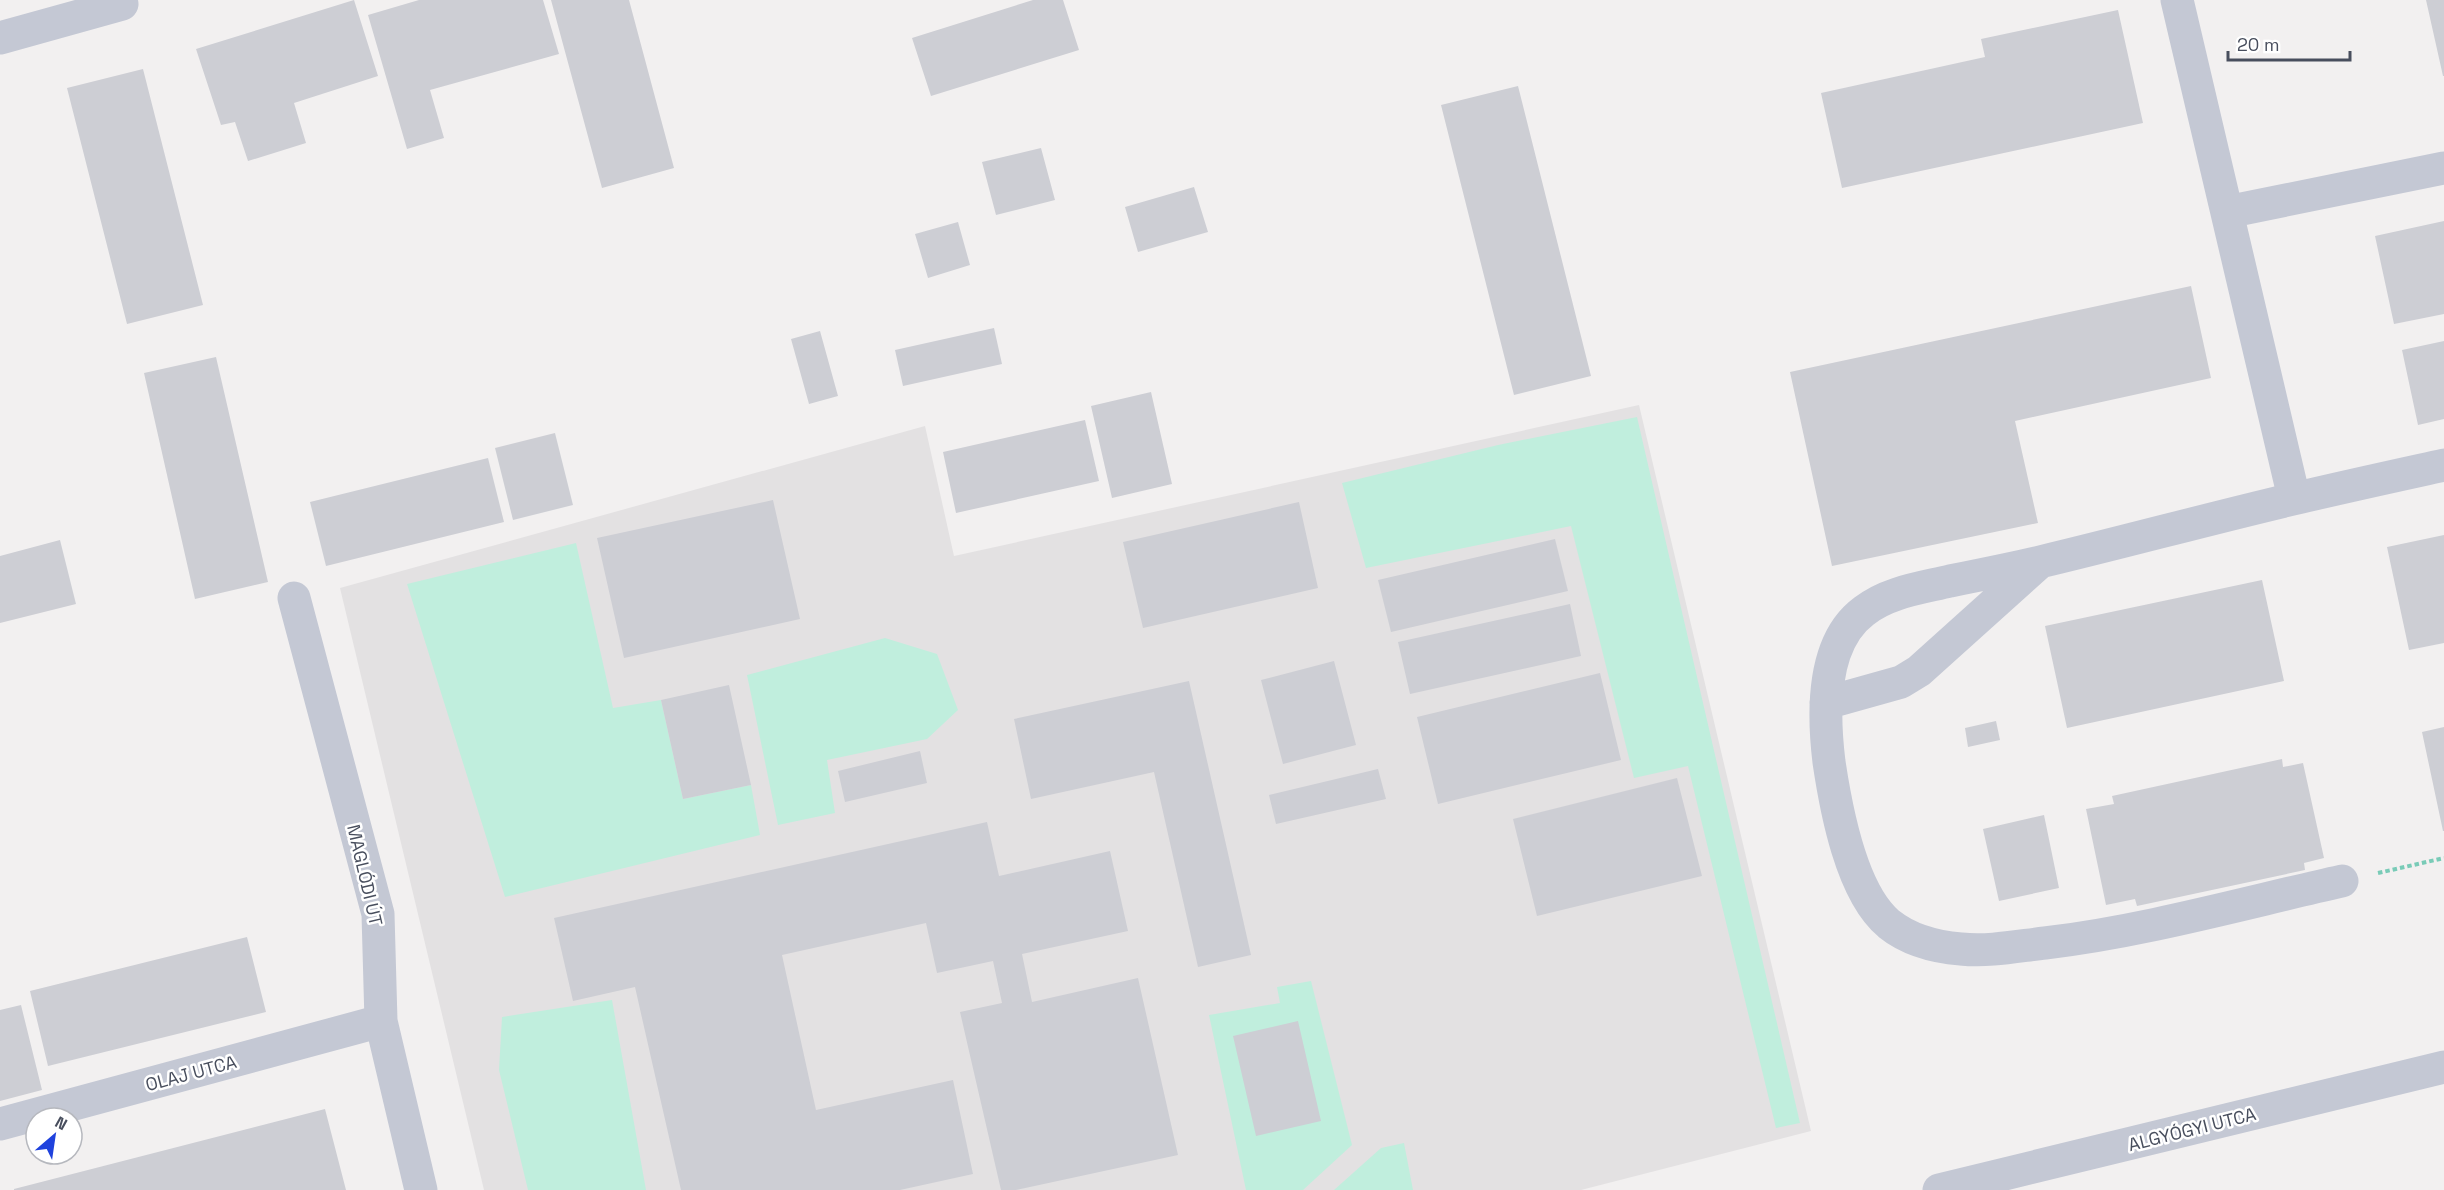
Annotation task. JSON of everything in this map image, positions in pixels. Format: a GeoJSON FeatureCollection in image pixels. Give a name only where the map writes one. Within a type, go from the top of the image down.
{"type":"FeatureCollection","features":[{"type":"Feature","properties":{"kind":"street"},"geometry":{"type":"LineString","coordinates":[[2177,0],[2294,498]]}},
{"type":"Feature","properties":{"kind":"street"},"geometry":{"type":"LineString","coordinates":[[0,38],[108,4]]}},
{"type":"Feature","properties":{"kind":"street"},"geometry":{"type":"LineString","coordinates":[[2227,212],[2444,168]]}},
{"type":"Feature","properties":{"kind":"street"},"geometry":{"type":"LineString","coordinates":[[2342,881],[2093,937],[1997,949],[1962,950],[1933,945],[1911,937],[1888,923],[1871,903],[1858,880],[1834,795],[1828,754],[1826,703],[1832,661],[1851,622],[1867,608],[1901,592],[2040,562],[2294,498],[2444,465]]}},
{"type":"Feature","properties":{"kind":"street"},"geometry":{"type":"LineString","coordinates":[[1826,703],[1900,682],[1919,671],[2040,562]]}},
{"type":"Feature","properties":{"kind":"street","name":"MAGLÓDI ÚT"},"geometry":{"type":"LineString","coordinates":[[294,598],[378,914],[381,1021],[421,1190]]}},
{"type":"Feature","properties":{"kind":"street","name":"OLAJ UTCA"},"geometry":{"type":"LineString","coordinates":[[0,1124],[381,1021]]}},
{"type":"Feature","properties":{"kind":"street","name":"ALGYÓGYI UTCA"},"geometry":{"type":"LineString","coordinates":[[1939,1190],[2444,1067]]}},
{"type":"Feature","properties":{"kind":"path"},"geometry":{"type":"LineString","coordinates":[[2342,881],[2444,858]]}},
{"type":"Feature","properties":{"kind":"shaded area"},"geometry":{"type":"Polygon","coordinates":[[[1639,405],[1811,1131],[1581,1190],[484,1190],[340,588],[925,426],[954,556],[1639,405]]]}},
{"type":"Feature","properties":{"kind":"green space"},"geometry":{"type":"Polygon","coordinates":[[[1637,417],[1800,1123],[1776,1128],[1688,766],[1634,778],[1571,526],[1366,568],[1342,483],[1498,445],[1637,417]]]}},
{"type":"Feature","properties":{"kind":"green space"},"geometry":{"type":"Polygon","coordinates":[[[576,543],[613,708],[661,700],[683,799],[751,785],[760,835],[505,897],[407,584],[576,543]]]}},
{"type":"Feature","properties":{"kind":"green space"},"geometry":{"type":"Polygon","coordinates":[[[885,638],[937,654],[958,710],[927,739],[827,760],[835,813],[778,825],[747,675],[885,638]]]}},
{"type":"Feature","properties":{"kind":"green space"},"geometry":{"type":"Polygon","coordinates":[[[1311,981],[1352,1145],[1303,1190],[1246,1190],[1209,1015],[1280,1003],[1277,987],[1311,981]]]}},
{"type":"Feature","properties":{"kind":"green space"},"geometry":{"type":"Polygon","coordinates":[[[612,1000],[646,1190],[528,1190],[499,1070],[502,1017],[612,1000]]]}},
{"type":"Feature","properties":{"kind":"green space"},"geometry":{"type":"Polygon","coordinates":[[[1404,1143],[1413,1190],[1334,1190],[1381,1148],[1404,1143]]]}},
{"type":"Feature","properties":{"kind":"building"},"geometry":{"type":"Polygon","coordinates":[[[354,0],[378,76],[294,103],[306,143],[248,161],[235,122],[221,125],[196,49],[354,0]]]}},
{"type":"Feature","properties":{"kind":"building"},"geometry":{"type":"Polygon","coordinates":[[[419,0],[543,0],[559,54],[430,90],[444,138],[407,149],[368,15],[419,0]]]}},
{"type":"Feature","properties":{"kind":"building"},"geometry":{"type":"Polygon","coordinates":[[[551,0],[629,0],[674,168],[602,188],[551,0]]]}},
{"type":"Feature","properties":{"kind":"building"},"geometry":{"type":"Polygon","coordinates":[[[1033,0],[1063,0],[1079,50],[931,96],[912,38],[1033,0]]]}},
{"type":"Feature","properties":{"kind":"building"},"geometry":{"type":"Polygon","coordinates":[[[2426,0],[2444,0],[2444,76],[2443,76],[2426,0]]]}},
{"type":"Feature","properties":{"kind":"building"},"geometry":{"type":"Polygon","coordinates":[[[2118,10],[2143,123],[1842,188],[1821,93],[1985,57],[1981,39],[2118,10]]]}},
{"type":"Feature","properties":{"kind":"building"},"geometry":{"type":"Polygon","coordinates":[[[143,69],[203,305],[127,324],[67,88],[143,69]]]}},
{"type":"Feature","properties":{"kind":"building"},"geometry":{"type":"Polygon","coordinates":[[[1518,86],[1591,376],[1514,395],[1441,105],[1518,86]]]}},
{"type":"Feature","properties":{"kind":"building"},"geometry":{"type":"Polygon","coordinates":[[[1041,148],[1055,200],[996,215],[982,162],[1041,148]]]}},
{"type":"Feature","properties":{"kind":"building"},"geometry":{"type":"Polygon","coordinates":[[[1194,187],[1208,232],[1138,252],[1125,207],[1194,187]]]}},
{"type":"Feature","properties":{"kind":"building"},"geometry":{"type":"Polygon","coordinates":[[[2444,221],[2444,314],[2394,324],[2375,236],[2444,221]]]}},
{"type":"Feature","properties":{"kind":"building"},"geometry":{"type":"Polygon","coordinates":[[[958,222],[970,265],[928,278],[915,234],[958,222]]]}},
{"type":"Feature","properties":{"kind":"building"},"geometry":{"type":"Polygon","coordinates":[[[2191,286],[2211,378],[2015,421],[2038,523],[1832,566],[1790,372],[2191,286]]]}},
{"type":"Feature","properties":{"kind":"building"},"geometry":{"type":"Polygon","coordinates":[[[994,328],[1002,364],[903,386],[895,350],[994,328]]]}},
{"type":"Feature","properties":{"kind":"building"},"geometry":{"type":"Polygon","coordinates":[[[820,331],[838,396],[809,404],[791,339],[820,331]]]}},
{"type":"Feature","properties":{"kind":"building"},"geometry":{"type":"Polygon","coordinates":[[[2444,341],[2444,419],[2418,425],[2402,350],[2444,341]]]}},
{"type":"Feature","properties":{"kind":"building"},"geometry":{"type":"Polygon","coordinates":[[[216,357],[268,582],[195,599],[144,373],[216,357]]]}},
{"type":"Feature","properties":{"kind":"building"},"geometry":{"type":"Polygon","coordinates":[[[1151,392],[1172,484],[1112,498],[1091,406],[1151,392]]]}},
{"type":"Feature","properties":{"kind":"building"},"geometry":{"type":"Polygon","coordinates":[[[1085,420],[1099,481],[956,513],[943,452],[1085,420]]]}},
{"type":"Feature","properties":{"kind":"building"},"geometry":{"type":"Polygon","coordinates":[[[555,433],[573,505],[513,520],[495,448],[555,433]]]}},
{"type":"Feature","properties":{"kind":"building"},"geometry":{"type":"Polygon","coordinates":[[[488,458],[504,522],[326,566],[310,502],[488,458]]]}},
{"type":"Feature","properties":{"kind":"building"},"geometry":{"type":"Polygon","coordinates":[[[773,500],[800,619],[624,658],[597,538],[773,500]]]}},
{"type":"Feature","properties":{"kind":"building"},"geometry":{"type":"Polygon","coordinates":[[[1299,502],[1318,588],[1143,628],[1123,542],[1299,502]]]}},
{"type":"Feature","properties":{"kind":"building"},"geometry":{"type":"Polygon","coordinates":[[[2444,535],[2444,643],[2409,650],[2387,547],[2444,535]]]}},
{"type":"Feature","properties":{"kind":"building"},"geometry":{"type":"Polygon","coordinates":[[[1555,539],[1568,591],[1391,632],[1378,580],[1555,539]]]}},
{"type":"Feature","properties":{"kind":"building"},"geometry":{"type":"Polygon","coordinates":[[[60,540],[76,604],[0,623],[0,556],[60,540]]]}},
{"type":"Feature","properties":{"kind":"building"},"geometry":{"type":"Polygon","coordinates":[[[2262,580],[2284,681],[2067,728],[2045,626],[2262,580]]]}},
{"type":"Feature","properties":{"kind":"building"},"geometry":{"type":"Polygon","coordinates":[[[1570,604],[1581,656],[1410,694],[1398,642],[1570,604]]]}},
{"type":"Feature","properties":{"kind":"building"},"geometry":{"type":"Polygon","coordinates":[[[1334,661],[1356,745],[1283,764],[1261,680],[1334,661]]]}},
{"type":"Feature","properties":{"kind":"building"},"geometry":{"type":"Polygon","coordinates":[[[1600,673],[1621,760],[1438,804],[1417,717],[1600,673]]]}},
{"type":"Feature","properties":{"kind":"building"},"geometry":{"type":"Polygon","coordinates":[[[1189,681],[1251,955],[1198,967],[1154,772],[1031,799],[1014,719],[1189,681]]]}},
{"type":"Feature","properties":{"kind":"building"},"geometry":{"type":"Polygon","coordinates":[[[729,685],[751,785],[683,799],[661,700],[729,685]]]}},
{"type":"Feature","properties":{"kind":"building"},"geometry":{"type":"Polygon","coordinates":[[[1996,721],[2000,740],[1968,747],[1965,728],[1996,721]]]}},
{"type":"Feature","properties":{"kind":"building"},"geometry":{"type":"Polygon","coordinates":[[[2444,727],[2444,831],[2443,831],[2422,732],[2444,727]]]}},
{"type":"Feature","properties":{"kind":"building"},"geometry":{"type":"Polygon","coordinates":[[[920,751],[927,783],[845,802],[838,771],[920,751]]]}},
{"type":"Feature","properties":{"kind":"building"},"geometry":{"type":"Polygon","coordinates":[[[2282,759],[2283,767],[2303,763],[2324,858],[2304,863],[2305,870],[2137,906],[2135,899],[2106,905],[2086,809],[2114,804],[2112,796],[2282,759]]]}},
{"type":"Feature","properties":{"kind":"building"},"geometry":{"type":"Polygon","coordinates":[[[1378,769],[1386,799],[1276,824],[1269,795],[1378,769]]]}},
{"type":"Feature","properties":{"kind":"building"},"geometry":{"type":"Polygon","coordinates":[[[1677,778],[1702,876],[1537,916],[1513,819],[1677,778]]]}},
{"type":"Feature","properties":{"kind":"building"},"geometry":{"type":"Polygon","coordinates":[[[2044,815],[2059,888],[1999,901],[1983,829],[2044,815]]]}},
{"type":"Feature","properties":{"kind":"building"},"geometry":{"type":"Polygon","coordinates":[[[987,822],[999,876],[1110,851],[1128,931],[1022,954],[1032,1002],[1138,978],[1178,1155],[1016,1190],[1001,1190],[960,1012],[1002,1003],[993,961],[937,973],[926,923],[782,955],[816,1110],[953,1080],[973,1174],[900,1190],[681,1190],[635,987],[573,1001],[554,918],[987,822]]]}},
{"type":"Feature","properties":{"kind":"building"},"geometry":{"type":"Polygon","coordinates":[[[247,937],[266,1012],[48,1066],[30,991],[247,937]]]}},
{"type":"Feature","properties":{"kind":"building"},"geometry":{"type":"Polygon","coordinates":[[[21,1005],[42,1090],[0,1101],[0,1010],[21,1005]]]}},
{"type":"Feature","properties":{"kind":"building"},"geometry":{"type":"Polygon","coordinates":[[[1298,1021],[1321,1121],[1256,1136],[1233,1036],[1298,1021]]]}},
{"type":"Feature","properties":{"kind":"building"},"geometry":{"type":"Polygon","coordinates":[[[325,1109],[346,1190],[14,1190],[14,1189],[325,1109]]]}}]}
